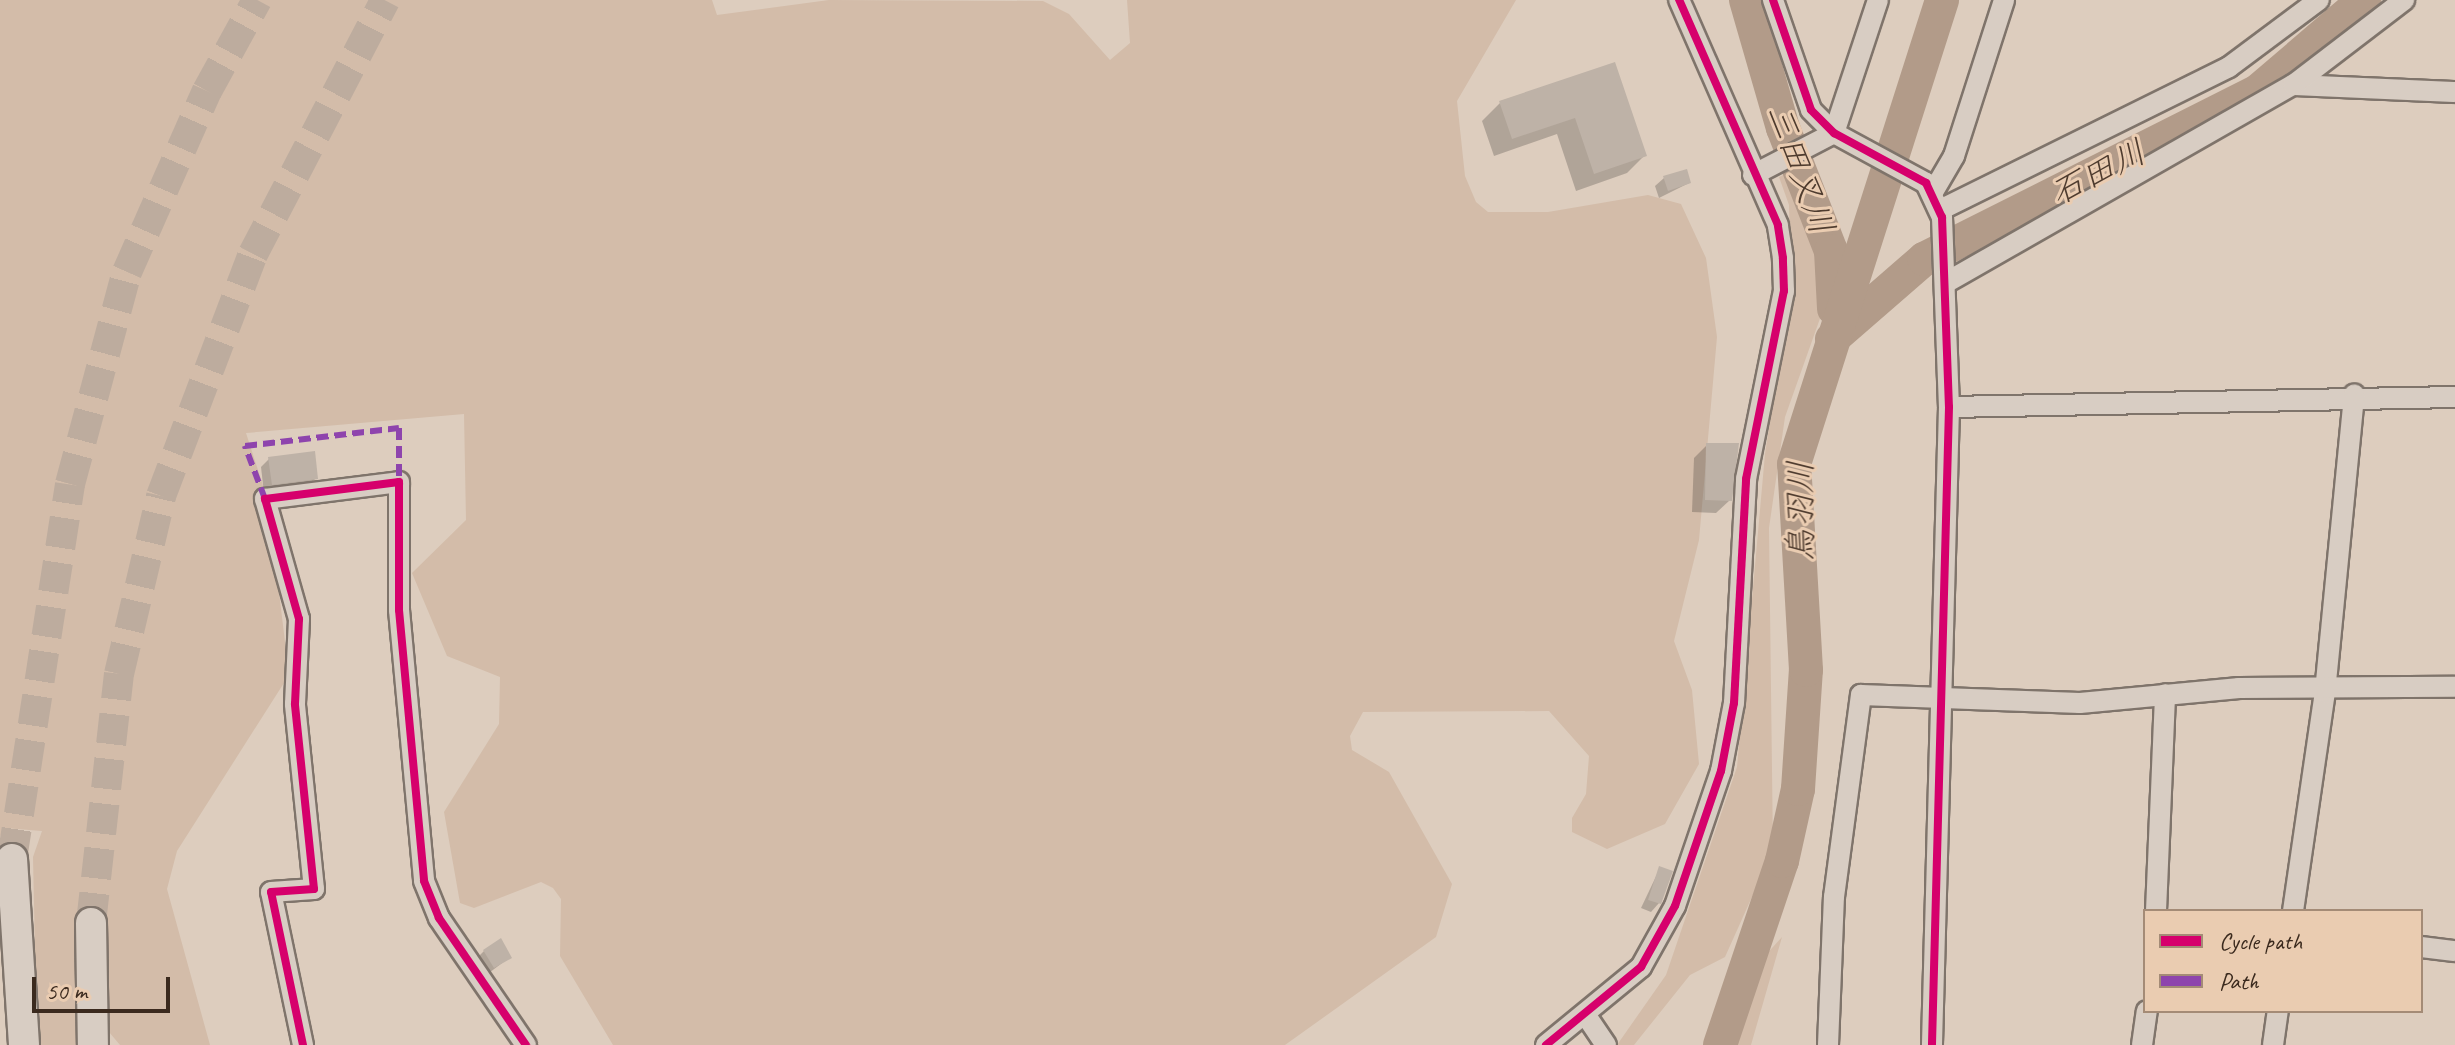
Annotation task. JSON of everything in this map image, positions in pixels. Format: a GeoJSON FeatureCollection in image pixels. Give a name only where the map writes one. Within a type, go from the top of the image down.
{"type":"FeatureCollection","features":[{"type":"Feature","properties":{"kind":"highway"},"geometry":{"type":"LineString","coordinates":[[12,859],[24,1045]]}},
{"type":"Feature","properties":{"kind":"highway"},"geometry":{"type":"LineString","coordinates":[[91,923],[93,1045]]}},
{"type":"Feature","properties":{"kind":"street"},"geometry":{"type":"LineString","coordinates":[[1546,1045],[1587,1017],[1641,967],[1675,906],[1721,771],[1734,703],[1746,479],[1784,291],[1778,225],[1758,173],[1679,0]]}},
{"type":"Feature","properties":{"kind":"street"},"geometry":{"type":"LineString","coordinates":[[1773,0],[1811,110],[1837,139],[1935,201]]}},
{"type":"Feature","properties":{"kind":"street"},"geometry":{"type":"LineString","coordinates":[[1837,139],[1878,0]]}},
{"type":"Feature","properties":{"kind":"street"},"geometry":{"type":"LineString","coordinates":[[1932,1045],[1949,407],[1946,277],[1935,201],[1954,156],[2004,0]]}},
{"type":"Feature","properties":{"kind":"street"},"geometry":{"type":"LineString","coordinates":[[1935,201],[2229,67],[2319,0]]}},
{"type":"Feature","properties":{"kind":"street"},"geometry":{"type":"LineString","coordinates":[[1946,277],[2293,85],[2404,0]]}},
{"type":"Feature","properties":{"kind":"street"},"geometry":{"type":"LineString","coordinates":[[2293,85],[2455,92]]}},
{"type":"Feature","properties":{"kind":"street"},"geometry":{"type":"LineString","coordinates":[[1758,173],[1837,139]]}},
{"type":"Feature","properties":{"kind":"street"},"geometry":{"type":"LineString","coordinates":[[1949,407],[2354,394],[2455,397]]}},
{"type":"Feature","properties":{"kind":"street"},"geometry":{"type":"LineString","coordinates":[[2293,909],[2325,692],[2354,394]]}},
{"type":"Feature","properties":{"kind":"street"},"geometry":{"type":"LineString","coordinates":[[303,1045],[271,892],[314,889],[295,704],[299,619],[265,499],[399,482],[399,610],[424,881],[439,918],[526,1045]]}},
{"type":"Feature","properties":{"kind":"street"},"geometry":{"type":"LineString","coordinates":[[1828,1045],[1834,897],[1861,695],[2080,703],[2165,694],[2455,687]]}},
{"type":"Feature","properties":{"kind":"street"},"geometry":{"type":"LineString","coordinates":[[2156,909],[2165,694]]}},
{"type":"Feature","properties":{"kind":"street"},"geometry":{"type":"LineString","coordinates":[[2423,947],[2455,951]]}},
{"type":"Feature","properties":{"kind":"street"},"geometry":{"type":"LineString","coordinates":[[2142,1045],[2147,1013]]}},
{"type":"Feature","properties":{"kind":"street"},"geometry":{"type":"LineString","coordinates":[[2273,1045],[2278,1013]]}},
{"type":"Feature","properties":{"kind":"street"},"geometry":{"type":"LineString","coordinates":[[1587,1017],[1606,1045]]}},
{"type":"Feature","properties":{"kind":"shaded area"},"geometry":{"type":"Polygon","coordinates":[[[0,0],[712,0],[717,15],[829,0],[1043,1],[1069,14],[1110,60],[1130,43],[1127,0],[1516,0],[1457,101],[1465,176],[1476,202],[1488,212],[1548,212],[1648,195],[1681,204],[1706,258],[1717,337],[1699,540],[1674,641],[1692,690],[1699,764],[1665,824],[1607,849],[1572,832],[1572,818],[1586,794],[1589,756],[1549,711],[1363,712],[1350,736],[1352,750],[1389,772],[1452,884],[1436,937],[1285,1045],[613,1045],[560,956],[561,899],[553,888],[541,882],[474,908],[460,903],[444,812],[499,724],[500,677],[447,656],[412,573],[466,520],[464,414],[246,433],[268,501],[289,675],[177,851],[167,889],[210,1045],[120,1045],[109,1032],[105,988],[82,1045],[37,1045],[33,857],[42,831],[4,828],[0,837],[0,0]]]}},
{"type":"Feature","properties":{"kind":"shaded area"},"geometry":{"type":"Polygon","coordinates":[[[1791,171],[1827,278],[1823,310],[1785,417],[1769,528],[1773,850],[1725,957],[1690,975],[1634,1045],[1617,1045],[1666,975],[1737,767],[1765,454],[1791,286],[1789,205],[1779,177],[1791,171]]]}},
{"type":"Feature","properties":{"kind":"shaded area"},"geometry":{"type":"Polygon","coordinates":[[[1782,937],[1751,1045],[1726,1045],[1741,1023],[1762,959],[1782,937]]]}},
{"type":"Feature","properties":{"kind":"building"},"geometry":{"type":"Polygon","coordinates":[[[1615,62],[1647,156],[1594,174],[1575,118],[1512,139],[1499,101],[1615,62]]]}},
{"type":"Feature","properties":{"kind":"building"},"geometry":{"type":"Polygon","coordinates":[[[1687,169],[1691,183],[1668,191],[1663,176],[1687,169]]]}},
{"type":"Feature","properties":{"kind":"building"},"geometry":{"type":"Polygon","coordinates":[[[1706,443],[1739,443],[1732,501],[1705,500],[1706,443]]]}},
{"type":"Feature","properties":{"kind":"building"},"geometry":{"type":"Polygon","coordinates":[[[315,451],[318,479],[272,485],[268,457],[315,451]]]}},
{"type":"Feature","properties":{"kind":"building"},"geometry":{"type":"Polygon","coordinates":[[[1659,866],[1673,871],[1661,904],[1648,900],[1659,866]]]}},
{"type":"Feature","properties":{"kind":"building"},"geometry":{"type":"Polygon","coordinates":[[[501,938],[512,958],[494,968],[483,950],[501,938]]]}},
{"type":"Feature","properties":{"kind":"waterway","name":"三田叉川"},"geometry":{"type":"LineString","coordinates":[[1746,0],[1783,128],[1831,251],[1834,309]]}},
{"type":"Feature","properties":{"kind":"waterway","name":"鳥羽川"},"geometry":{"type":"LineString","coordinates":[[1720,1045],[1782,861],[1798,789],[1806,670],[1794,464],[1942,0]]}},
{"type":"Feature","properties":{"kind":"waterway","name":"石田川"},"geometry":{"type":"LineString","coordinates":[[1832,339],[1924,259],[2258,91],[2364,0]]}},
{"type":"Feature","properties":{"kind":"tunnel"},"geometry":{"type":"LineString","coordinates":[[12,859],[70,484],[127,272],[207,91],[257,0]]}},
{"type":"Feature","properties":{"kind":"tunnel"},"geometry":{"type":"LineString","coordinates":[[91,923],[119,674],[161,496],[253,254],[385,0]]}},
{"type":"Feature","properties":{"kind":"marked path"},"geometry":{"type":"LineString","coordinates":[[265,499],[245,446],[399,428],[399,482]]}},
{"type":"Feature","properties":{"kind":"cycle path"},"geometry":{"type":"LineString","coordinates":[[1546,1045],[1641,967],[1675,906],[1721,771],[1734,703],[1746,479],[1784,291],[1783,258],[1778,225],[1679,0]]}},
{"type":"Feature","properties":{"kind":"cycle path"},"geometry":{"type":"LineString","coordinates":[[1773,0],[1811,110],[1834,133],[1926,183],[1942,217],[1949,407],[1932,1045]]}},
{"type":"Feature","properties":{"kind":"cycle path"},"geometry":{"type":"LineString","coordinates":[[303,1045],[271,892],[314,889],[295,704],[299,619],[265,499],[399,482],[399,610],[424,881],[439,918],[526,1045]]}}]}
